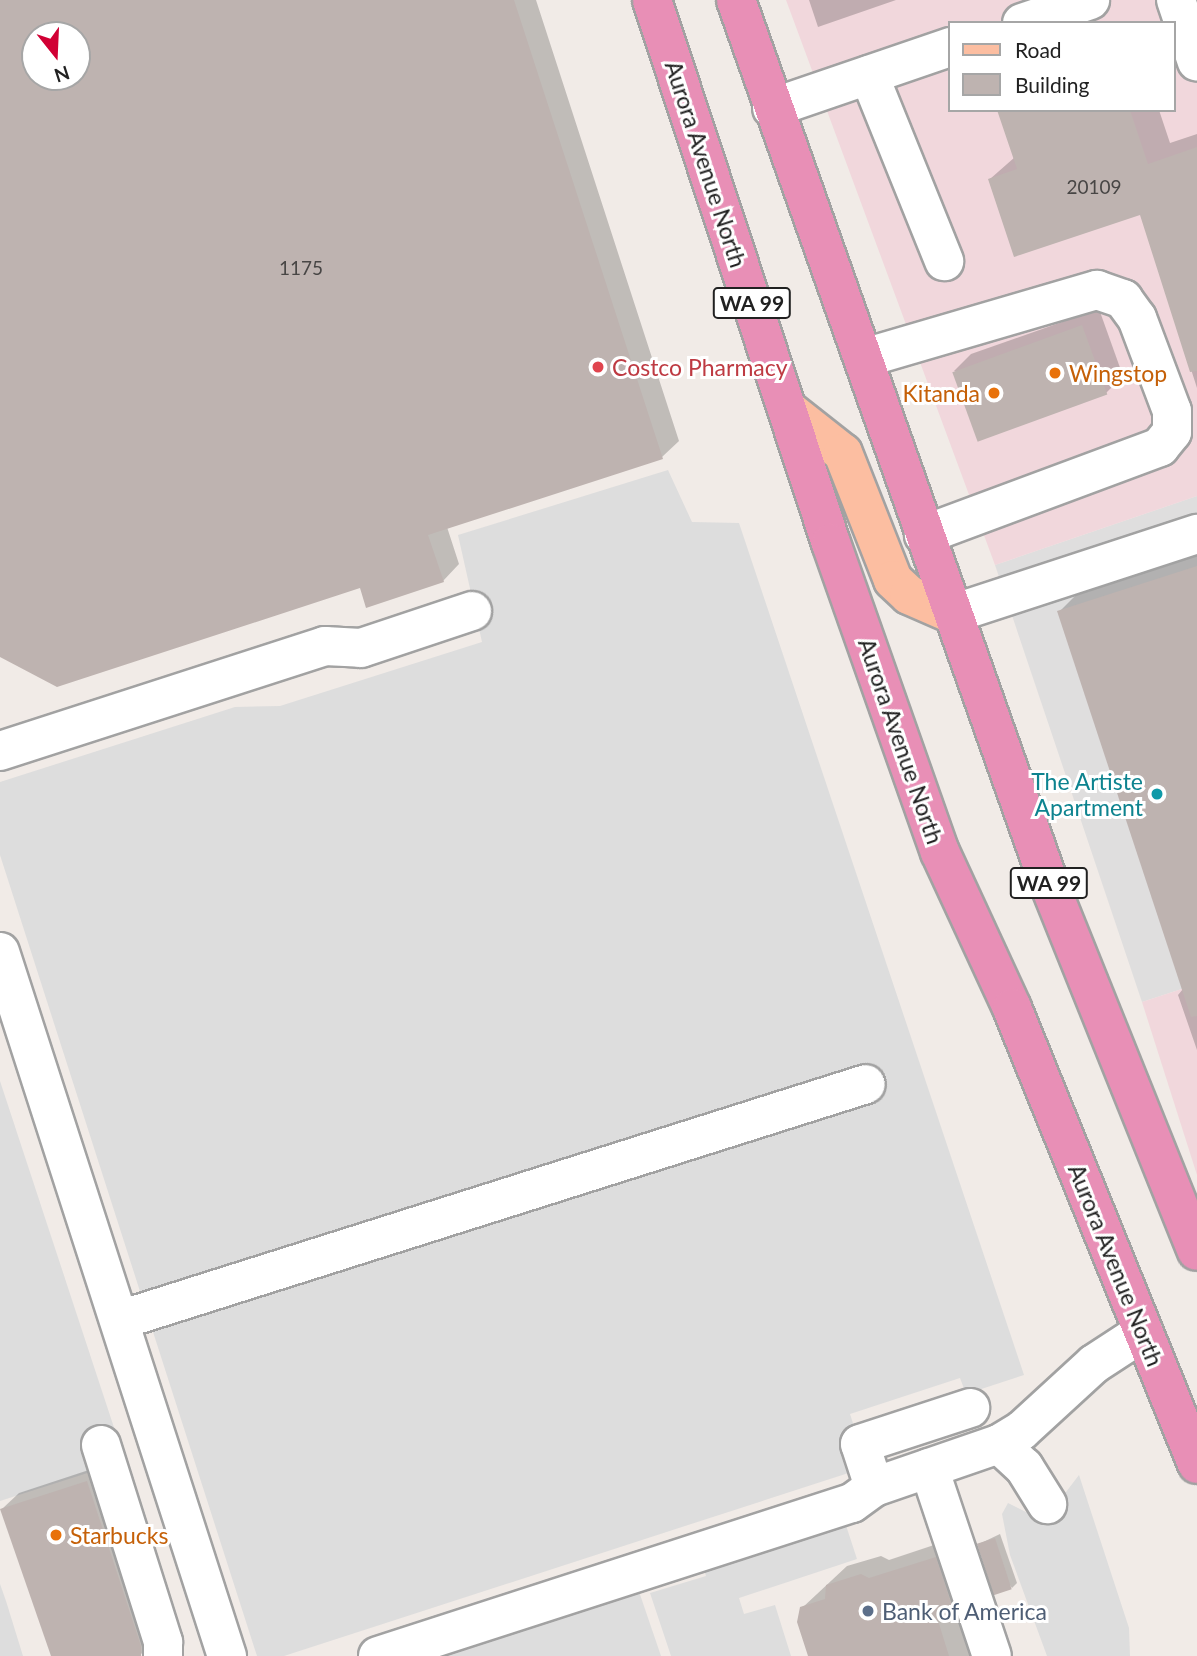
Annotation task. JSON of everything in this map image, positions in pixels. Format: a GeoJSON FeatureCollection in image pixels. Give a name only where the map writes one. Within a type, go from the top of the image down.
{"type":"FeatureCollection","features":[{"type":"Feature","properties":{"kind":"highway","name":"Aurora Avenue North"},"geometry":{"type":"LineString","coordinates":[[652,0],[787,409],[940,852],[1012,1008],[1197,1464]]}},
{"type":"Feature","properties":{"kind":"highway","name":"WA 99"},"geometry":{"type":"LineString","coordinates":[[736,0],[1050,886],[1189,1211],[1197,1251]]}},
{"type":"Feature","properties":{"kind":"main road"},"geometry":{"type":"LineString","coordinates":[[787,409],[831,439],[844,453],[893,579],[909,595],[952,614]]}},
{"type":"Feature","properties":{"kind":"lane"},"geometry":{"type":"LineString","coordinates":[[1029,21],[1090,0]]}},
{"type":"Feature","properties":{"kind":"lane"},"geometry":{"type":"LineString","coordinates":[[1176,0],[1197,62]]}},
{"type":"Feature","properties":{"kind":"lane"},"geometry":{"type":"LineString","coordinates":[[772,107],[948,48]]}},
{"type":"Feature","properties":{"kind":"lane"},"geometry":{"type":"LineString","coordinates":[[869,75],[944,261]]}},
{"type":"Feature","properties":{"kind":"lane"},"geometry":{"type":"LineString","coordinates":[[864,358],[1097,290],[1123,299],[1137,318],[1172,411],[1172,432],[1160,447],[924,536]]}},
{"type":"Feature","properties":{"kind":"lane"},"geometry":{"type":"LineString","coordinates":[[952,614],[1197,534]]}},
{"type":"Feature","properties":{"kind":"lane"},"geometry":{"type":"LineString","coordinates":[[0,751],[325,646],[361,648],[472,611]]}},
{"type":"Feature","properties":{"kind":"lane"},"geometry":{"type":"LineString","coordinates":[[0,953],[227,1656]]}},
{"type":"Feature","properties":{"kind":"lane"},"geometry":{"type":"LineString","coordinates":[[120,1320],[866,1084]]}},
{"type":"Feature","properties":{"kind":"lane"},"geometry":{"type":"LineString","coordinates":[[378,1656],[852,1503],[874,1487],[999,1444],[1021,1432],[1094,1364],[1143,1332]]}},
{"type":"Feature","properties":{"kind":"lane"},"geometry":{"type":"LineString","coordinates":[[874,1487],[860,1444],[970,1408]]}},
{"type":"Feature","properties":{"kind":"lane"},"geometry":{"type":"LineString","coordinates":[[999,1444],[1024,1467],[1047,1504]]}},
{"type":"Feature","properties":{"kind":"lane"},"geometry":{"type":"LineString","coordinates":[[101,1445],[163,1642],[163,1656]]}},
{"type":"Feature","properties":{"kind":"lane"},"geometry":{"type":"LineString","coordinates":[[929,1468],[992,1656]]}},
{"type":"Feature","properties":{"kind":"shaded area"},"geometry":{"type":"Polygon","coordinates":[[[786,0],[1197,0],[1197,496],[995,565],[786,0]]]}},
{"type":"Feature","properties":{"kind":"shaded area"},"geometry":{"type":"Polygon","coordinates":[[[668,470],[692,522],[739,523],[1024,1375],[966,1394],[960,1378],[850,1414],[867,1467],[284,1656],[257,1656],[0,855],[0,782],[235,707],[280,706],[482,642],[458,535],[668,470]]]}},
{"type":"Feature","properties":{"kind":"shaded area"},"geometry":{"type":"Polygon","coordinates":[[[1197,496],[1197,984],[1142,1002],[995,565],[1197,496]]]}},
{"type":"Feature","properties":{"kind":"shaded area"},"geometry":{"type":"Polygon","coordinates":[[[1197,984],[1197,1175],[1142,1002],[1197,984]]]}},
{"type":"Feature","properties":{"kind":"shaded area"},"geometry":{"type":"Polygon","coordinates":[[[0,1081],[125,1461],[0,1501],[0,1081]]]}},
{"type":"Feature","properties":{"kind":"shaded area"},"geometry":{"type":"Polygon","coordinates":[[[1079,1475],[1129,1628],[1130,1656],[1047,1656],[1010,1555],[1002,1514],[1008,1503],[1030,1514],[1066,1492],[1079,1475]]]}},
{"type":"Feature","properties":{"kind":"shaded area"},"geometry":{"type":"Polygon","coordinates":[[[840,1507],[857,1559],[739,1598],[744,1614],[775,1605],[791,1656],[671,1656],[650,1593],[706,1576],[699,1553],[840,1507]]]}},
{"type":"Feature","properties":{"kind":"shaded area"},"geometry":{"type":"Polygon","coordinates":[[[633,1574],[661,1656],[378,1656],[633,1574]]]}},
{"type":"Feature","properties":{"kind":"shaded area"},"geometry":{"type":"Polygon","coordinates":[[[0,1584],[6,1601],[23,1656],[0,1656],[0,1584]]]}},
{"type":"Feature","properties":{"kind":"building"},"geometry":{"type":"Polygon","coordinates":[[[0,0],[514,0],[663,459],[428,535],[444,582],[366,608],[360,588],[57,687],[0,657],[0,0]]]}},
{"type":"Feature","properties":{"kind":"building"},"geometry":{"type":"Polygon","coordinates":[[[998,112],[1131,112],[1148,164],[1197,147],[1197,371],[1190,372],[1140,215],[1014,257],[988,179],[1017,169],[998,112]]]}},
{"type":"Feature","properties":{"kind":"building"},"geometry":{"type":"Polygon","coordinates":[[[1082,325],[1107,395],[978,442],[952,372],[1082,325]]]}},
{"type":"Feature","properties":{"kind":"building","name":"The Artiste Apartment"},"geometry":{"type":"Polygon","coordinates":[[[1197,566],[1197,1016],[1191,1017],[1057,611],[1197,566]]]}},
{"type":"Feature","properties":{"kind":"building"},"geometry":{"type":"Polygon","coordinates":[[[87,1481],[141,1646],[141,1656],[51,1656],[0,1509],[87,1481]]]}},
{"type":"Feature","properties":{"kind":"building"},"geometry":{"type":"Polygon","coordinates":[[[995,1538],[1012,1589],[994,1595],[977,1544],[995,1538]]]}},
{"type":"Feature","properties":{"kind":"building","name":"Bank of America"},"geometry":{"type":"Polygon","coordinates":[[[936,1557],[953,1609],[936,1614],[949,1656],[808,1656],[797,1622],[800,1607],[825,1599],[826,1585],[861,1574],[869,1578],[936,1557]]]}},
{"type":"Feature","properties":{"kind":"place","name":"Costco Pharmacy"},"geometry":{"type":"Point","coordinates":[598,367]}},
{"type":"Feature","properties":{"kind":"place","name":"Wingstop"},"geometry":{"type":"Point","coordinates":[1055,373]}},
{"type":"Feature","properties":{"kind":"place","name":"Kitanda"},"geometry":{"type":"Point","coordinates":[994,393]}},
{"type":"Feature","properties":{"kind":"place","name":"The Artiste Apartment"},"geometry":{"type":"Point","coordinates":[1157,794]}},
{"type":"Feature","properties":{"kind":"place","name":"Starbucks"},"geometry":{"type":"Point","coordinates":[56,1535]}},
{"type":"Feature","properties":{"kind":"place","name":"Bank of America"},"geometry":{"type":"Point","coordinates":[868,1611]}}]}
